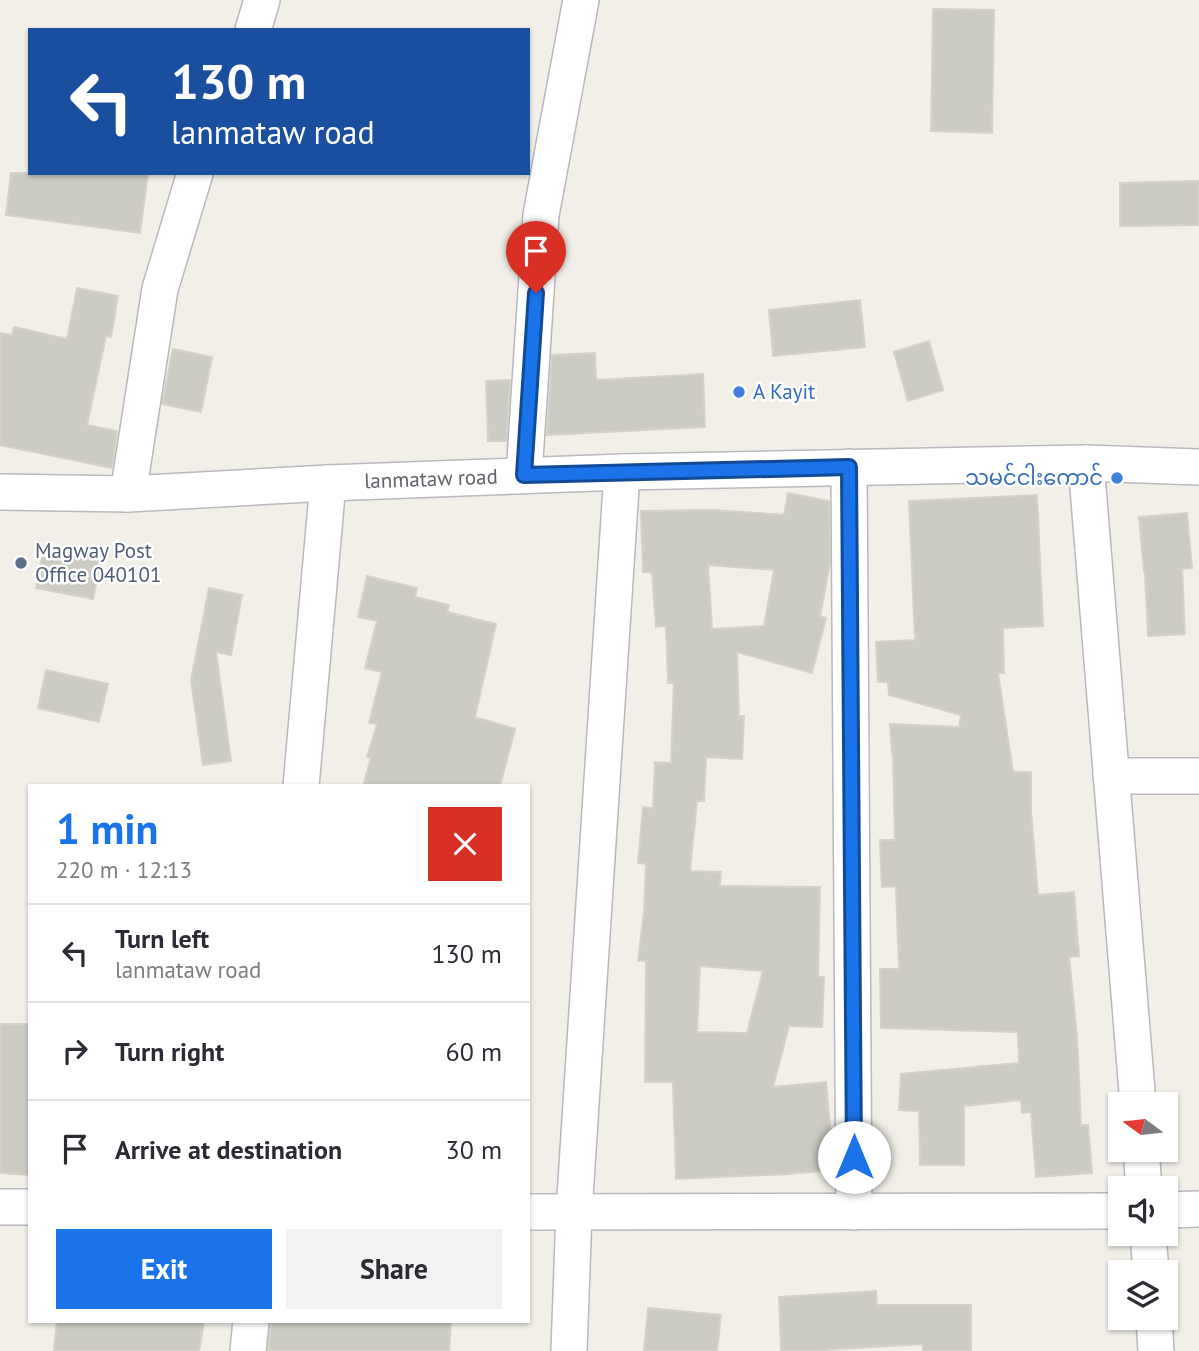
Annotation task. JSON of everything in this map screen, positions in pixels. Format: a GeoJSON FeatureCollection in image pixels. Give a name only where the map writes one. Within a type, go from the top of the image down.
{"type":"FeatureCollection","features":[{"type":"Feature","properties":{"kind":"street"},"geometry":{"type":"LineString","coordinates":[[254,28],[262,0]]}},
{"type":"Feature","properties":{"kind":"street"},"geometry":{"type":"LineString","coordinates":[[524,475],[541,215],[581,0]]}},
{"type":"Feature","properties":{"kind":"street"},"geometry":{"type":"LineString","coordinates":[[128,494],[160,289],[194,175]]}},
{"type":"Feature","properties":{"kind":"street"},"geometry":{"type":"LineString","coordinates":[[1086,463],[1137,1092]]}},
{"type":"Feature","properties":{"kind":"street","name":"lanmataw road"},"geometry":{"type":"LineString","coordinates":[[0,492],[128,494],[524,475],[849,467],[1086,463],[1199,467]]}},
{"type":"Feature","properties":{"kind":"street"},"geometry":{"type":"LineString","coordinates":[[849,467],[854,1212]]}},
{"type":"Feature","properties":{"kind":"street"},"geometry":{"type":"LineString","coordinates":[[569,1351],[574,1212],[622,472]]}},
{"type":"Feature","properties":{"kind":"street"},"geometry":{"type":"LineString","coordinates":[[301,784],[328,483]]}},
{"type":"Feature","properties":{"kind":"street"},"geometry":{"type":"LineString","coordinates":[[1111,776],[1199,776]]}},
{"type":"Feature","properties":{"kind":"street"},"geometry":{"type":"LineString","coordinates":[[0,1207],[28,1207]]}},
{"type":"Feature","properties":{"kind":"street"},"geometry":{"type":"LineString","coordinates":[[1178,1210],[1199,1209]]}},
{"type":"Feature","properties":{"kind":"street"},"geometry":{"type":"LineString","coordinates":[[530,1212],[1108,1211]]}},
{"type":"Feature","properties":{"kind":"street"},"geometry":{"type":"LineString","coordinates":[[248,1351],[251,1323]]}},
{"type":"Feature","properties":{"kind":"street"},"geometry":{"type":"LineString","coordinates":[[1155,1330],[1156,1351]]}},
{"type":"Feature","properties":{"kind":"building"},"geometry":{"type":"Polygon","coordinates":[[[933,9],[994,10],[992,133],[931,131],[933,9]]]}},
{"type":"Feature","properties":{"kind":"building"},"geometry":{"type":"Polygon","coordinates":[[[11,173],[148,175],[140,233],[6,215],[11,173]]]}},
{"type":"Feature","properties":{"kind":"building"},"geometry":{"type":"Polygon","coordinates":[[[1199,181],[1199,225],[1120,226],[1120,183],[1199,181]]]}},
{"type":"Feature","properties":{"kind":"building"},"geometry":{"type":"Polygon","coordinates":[[[77,288],[118,296],[111,337],[106,336],[87,425],[117,431],[112,468],[0,445],[0,333],[12,335],[14,327],[67,339],[77,288]]]}},
{"type":"Feature","properties":{"kind":"building"},"geometry":{"type":"Polygon","coordinates":[[[860,300],[865,347],[773,356],[769,310],[860,300]]]}},
{"type":"Feature","properties":{"kind":"building"},"geometry":{"type":"Polygon","coordinates":[[[929,341],[943,390],[908,401],[894,352],[929,341]]]}},
{"type":"Feature","properties":{"kind":"building"},"geometry":{"type":"Polygon","coordinates":[[[173,349],[212,357],[201,412],[162,404],[173,349]]]}},
{"type":"Feature","properties":{"kind":"building"},"geometry":{"type":"Polygon","coordinates":[[[595,353],[596,380],[703,374],[705,427],[547,435],[552,355],[595,353]]]}},
{"type":"Feature","properties":{"kind":"building"},"geometry":{"type":"Polygon","coordinates":[[[510,380],[506,441],[488,441],[486,381],[510,380]]]}},
{"type":"Feature","properties":{"kind":"building"},"geometry":{"type":"Polygon","coordinates":[[[788,493],[829,501],[830,563],[820,616],[826,618],[812,673],[737,652],[739,716],[744,716],[742,759],[706,757],[704,801],[697,801],[690,871],[721,872],[720,886],[820,887],[818,977],[824,977],[822,1027],[789,1026],[773,1087],[826,1082],[834,1170],[676,1179],[673,1082],[645,1082],[646,961],[638,961],[646,864],[638,863],[643,807],[653,808],[655,762],[671,763],[674,683],[668,683],[666,626],[656,627],[652,572],[643,572],[641,511],[713,510],[784,515],[788,493]],[[708,565],[712,629],[764,626],[774,570],[708,565]],[[700,966],[697,1032],[747,1033],[763,971],[700,966]]]}},
{"type":"Feature","properties":{"kind":"building"},"geometry":{"type":"Polygon","coordinates":[[[1037,495],[1043,626],[1003,628],[1004,673],[998,673],[1013,772],[1031,772],[1031,811],[1038,895],[1074,892],[1079,956],[1069,957],[1077,1036],[1081,1125],[1088,1125],[1092,1173],[1036,1177],[1031,1112],[1022,1113],[1021,1100],[964,1106],[964,1165],[920,1165],[919,1111],[899,1110],[901,1074],[1019,1063],[1018,1032],[881,1028],[880,969],[899,969],[896,886],[882,887],[880,840],[895,840],[890,724],[959,727],[961,715],[889,695],[888,682],[878,682],[876,642],[915,640],[909,501],[1037,495]]]}},
{"type":"Feature","properties":{"kind":"building"},"geometry":{"type":"Polygon","coordinates":[[[1187,513],[1192,568],[1182,569],[1185,634],[1148,636],[1139,517],[1187,513]]]}},
{"type":"Feature","properties":{"kind":"building"},"geometry":{"type":"Polygon","coordinates":[[[44,546],[101,557],[93,599],[36,588],[44,546]]]}},
{"type":"Feature","properties":{"kind":"building"},"geometry":{"type":"Polygon","coordinates":[[[367,576],[417,588],[415,597],[449,605],[447,612],[496,624],[475,717],[515,729],[501,784],[364,784],[371,758],[367,757],[377,724],[369,723],[382,672],[365,668],[377,621],[358,617],[367,576]]]}},
{"type":"Feature","properties":{"kind":"building"},"geometry":{"type":"Polygon","coordinates":[[[209,588],[242,595],[231,655],[216,652],[231,761],[203,765],[191,680],[209,588]]]}},
{"type":"Feature","properties":{"kind":"building"},"geometry":{"type":"Polygon","coordinates":[[[46,670],[108,684],[99,722],[38,708],[46,670]]]}},
{"type":"Feature","properties":{"kind":"building"},"geometry":{"type":"Polygon","coordinates":[[[0,1024],[28,1024],[28,1175],[0,1173],[0,1024]]]}},
{"type":"Feature","properties":{"kind":"building"},"geometry":{"type":"Polygon","coordinates":[[[876,1291],[877,1305],[971,1305],[971,1351],[923,1351],[923,1344],[781,1351],[779,1297],[876,1291]]]}},
{"type":"Feature","properties":{"kind":"building"},"geometry":{"type":"Polygon","coordinates":[[[648,1308],[721,1315],[717,1351],[644,1351],[648,1308]]]}},
{"type":"Feature","properties":{"kind":"building"},"geometry":{"type":"Polygon","coordinates":[[[57,1323],[204,1323],[199,1351],[54,1351],[57,1323]]]}},
{"type":"Feature","properties":{"kind":"building"},"geometry":{"type":"Polygon","coordinates":[[[271,1323],[451,1323],[449,1351],[268,1351],[271,1323]]]}},
{"type":"Feature","properties":{"kind":"place","name":"A Kayit"},"geometry":{"type":"Point","coordinates":[739,392]}},
{"type":"Feature","properties":{"kind":"place","name":"သမင်ငါးကောင်"},"geometry":{"type":"Point","coordinates":[1117,478]}},
{"type":"Feature","properties":{"kind":"place","name":"Magway Post Office 040101"},"geometry":{"type":"Point","coordinates":[21,563]}},
{"type":"Feature","properties":{"kind":"route"},"geometry":{"type":"LineString","coordinates":[[536,293],[524,475],[849,467],[854,1157]]}}]}
